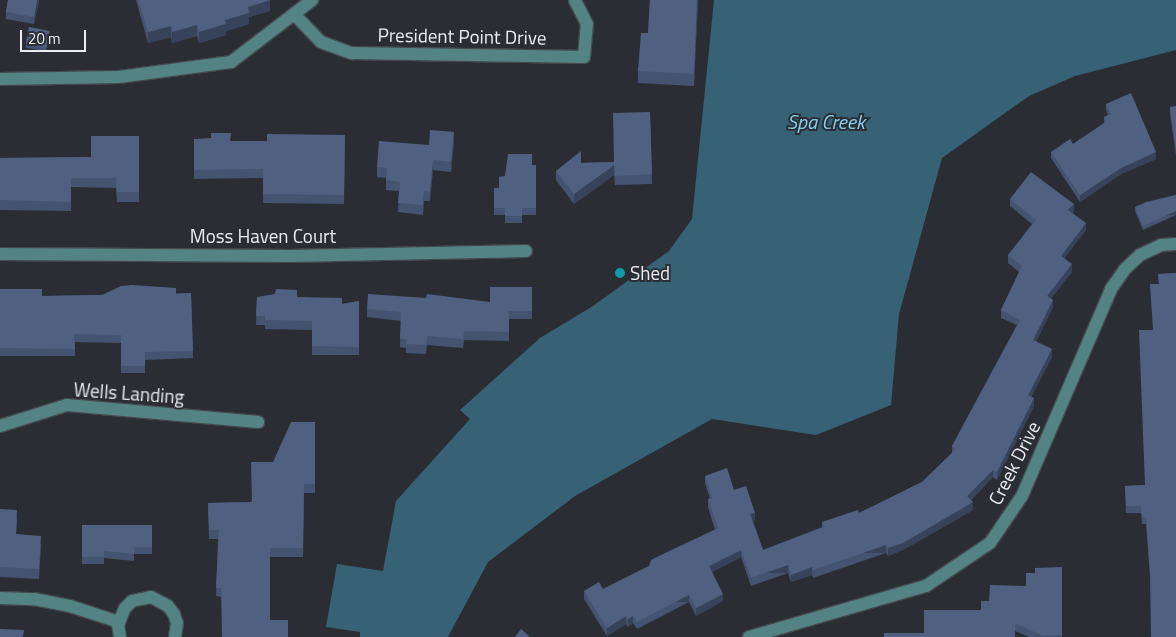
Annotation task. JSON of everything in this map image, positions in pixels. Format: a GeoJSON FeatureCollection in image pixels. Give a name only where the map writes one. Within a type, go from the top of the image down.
{"type":"FeatureCollection","features":[{"type":"Feature","properties":{"kind":"street"},"geometry":{"type":"LineString","coordinates":[[0,79],[119,77],[232,62],[312,0]]}},
{"type":"Feature","properties":{"kind":"street","name":"President Point Drive"},"geometry":{"type":"LineString","coordinates":[[294,14],[321,42],[352,53],[584,57],[587,24],[575,0]]}},
{"type":"Feature","properties":{"kind":"street","name":"Creek Drive"},"geometry":{"type":"LineString","coordinates":[[749,637],[926,586],[990,543],[1022,496],[1111,289],[1125,269],[1140,255],[1161,245],[1176,244]]}},
{"type":"Feature","properties":{"kind":"street","name":"Moss Haven Court"},"geometry":{"type":"LineString","coordinates":[[0,254],[290,256],[526,252]]}},
{"type":"Feature","properties":{"kind":"street","name":"Wells Landing"},"geometry":{"type":"LineString","coordinates":[[0,426],[67,405],[258,422]]}},
{"type":"Feature","properties":{"kind":"street"},"geometry":{"type":"LineString","coordinates":[[120,637],[119,622],[125,608],[132,602],[151,597],[168,606],[174,614],[177,623],[175,637]]}},
{"type":"Feature","properties":{"kind":"street"},"geometry":{"type":"LineString","coordinates":[[0,598],[34,599],[70,606],[119,622]]}},
{"type":"Feature","properties":{"kind":"water","name":"Spa Creek"},"geometry":{"type":"Polygon","coordinates":[[[714,0],[1176,0],[1176,50],[1075,76],[1029,96],[942,158],[899,314],[891,405],[816,435],[712,419],[575,496],[488,562],[448,637],[360,637],[360,632],[326,627],[337,564],[383,571],[396,501],[470,419],[460,410],[540,338],[593,306],[669,251],[692,219],[714,0]]]}},
{"type":"Feature","properties":{"kind":"building"},"geometry":{"type":"Polygon","coordinates":[[[8,0],[37,0],[34,17],[6,12],[8,0]]]}},
{"type":"Feature","properties":{"kind":"building"},"geometry":{"type":"Polygon","coordinates":[[[138,0],[270,0],[248,7],[249,13],[225,20],[226,24],[199,32],[197,25],[172,32],[171,26],[148,32],[138,0]]]}},
{"type":"Feature","properties":{"kind":"building"},"geometry":{"type":"Polygon","coordinates":[[[650,0],[697,0],[694,74],[638,71],[641,33],[648,33],[650,0]]]}},
{"type":"Feature","properties":{"kind":"building"},"geometry":{"type":"Polygon","coordinates":[[[29,27],[50,31],[46,48],[26,44],[29,27]]]}},
{"type":"Feature","properties":{"kind":"building"},"geometry":{"type":"Polygon","coordinates":[[[1131,93],[1156,152],[1121,168],[1080,195],[1051,152],[1070,139],[1073,144],[1106,122],[1104,117],[1111,114],[1106,104],[1131,93]]]}},
{"type":"Feature","properties":{"kind":"building"},"geometry":{"type":"Polygon","coordinates":[[[1176,106],[1176,149],[1170,107],[1176,106]]]}},
{"type":"Feature","properties":{"kind":"building"},"geometry":{"type":"Polygon","coordinates":[[[650,112],[652,174],[615,176],[614,165],[574,194],[556,171],[581,151],[581,163],[614,162],[613,113],[650,112]]]}},
{"type":"Feature","properties":{"kind":"building"},"geometry":{"type":"Polygon","coordinates":[[[430,130],[454,132],[451,162],[433,160],[430,192],[424,191],[423,205],[398,203],[400,182],[386,180],[387,168],[377,167],[379,141],[429,145],[430,130]]]}},
{"type":"Feature","properties":{"kind":"building"},"geometry":{"type":"Polygon","coordinates":[[[211,133],[231,133],[230,141],[267,141],[267,134],[345,135],[344,195],[263,194],[263,169],[194,170],[194,139],[211,138],[211,133]]]}},
{"type":"Feature","properties":{"kind":"building"},"geometry":{"type":"Polygon","coordinates":[[[91,136],[139,136],[139,192],[117,192],[116,178],[71,178],[71,202],[0,200],[0,158],[91,157],[91,136]]]}},
{"type":"Feature","properties":{"kind":"building"},"geometry":{"type":"Polygon","coordinates":[[[508,154],[532,154],[532,165],[536,165],[536,208],[522,208],[522,216],[505,216],[505,208],[494,208],[494,188],[499,188],[499,177],[505,176],[508,154]]]}},
{"type":"Feature","properties":{"kind":"building"},"geometry":{"type":"Polygon","coordinates":[[[1031,172],[1074,204],[1068,210],[1086,223],[1061,256],[1072,264],[1047,296],[1053,300],[1033,340],[1052,349],[1028,395],[1034,398],[997,472],[993,470],[967,496],[973,502],[903,543],[888,548],[886,545],[813,570],[812,567],[791,575],[788,565],[751,578],[741,550],[709,566],[723,594],[696,608],[689,595],[637,622],[633,616],[628,619],[626,616],[607,628],[584,591],[599,582],[603,589],[649,566],[651,560],[718,528],[708,499],[712,498],[705,476],[727,468],[734,490],[746,486],[755,513],[750,514],[763,550],[824,527],[822,522],[858,510],[859,513],[922,482],[956,449],[952,446],[1020,320],[1001,310],[1022,266],[1008,255],[1036,220],[1010,199],[1031,172]]]}},
{"type":"Feature","properties":{"kind":"building"},"geometry":{"type":"Polygon","coordinates":[[[1176,195],[1176,211],[1143,226],[1135,207],[1146,202],[1176,195]]]}},
{"type":"Feature","properties":{"kind":"building"},"geometry":{"type":"Polygon","coordinates":[[[1176,273],[1176,637],[1151,637],[1150,570],[1146,517],[1142,517],[1141,506],[1126,506],[1125,486],[1145,485],[1139,330],[1153,330],[1150,284],[1159,284],[1158,274],[1176,273]]]}},
{"type":"Feature","properties":{"kind":"building"},"geometry":{"type":"Polygon","coordinates":[[[121,286],[176,288],[176,294],[191,293],[193,351],[145,352],[145,366],[121,366],[121,335],[74,334],[75,349],[0,348],[0,289],[42,289],[42,296],[102,295],[121,286]]]}},
{"type":"Feature","properties":{"kind":"building"},"geometry":{"type":"Polygon","coordinates":[[[490,287],[532,287],[532,311],[509,311],[509,332],[464,331],[463,339],[427,336],[426,345],[406,344],[407,339],[400,339],[401,312],[367,309],[368,294],[426,298],[427,294],[490,302],[490,287]]]}},
{"type":"Feature","properties":{"kind":"building"},"geometry":{"type":"Polygon","coordinates":[[[276,289],[297,290],[297,297],[342,298],[342,304],[359,301],[359,347],[312,346],[312,321],[265,320],[265,316],[256,316],[257,297],[275,294],[276,289]]]}},
{"type":"Feature","properties":{"kind":"building"},"geometry":{"type":"Polygon","coordinates":[[[291,422],[315,422],[315,484],[304,484],[303,548],[270,548],[270,620],[288,620],[288,637],[222,637],[221,588],[216,588],[219,530],[209,530],[208,503],[252,502],[251,462],[273,462],[291,422]]]}},
{"type":"Feature","properties":{"kind":"building"},"geometry":{"type":"Polygon","coordinates":[[[0,509],[17,510],[16,534],[41,536],[39,569],[0,567],[0,509]]]}},
{"type":"Feature","properties":{"kind":"building"},"geometry":{"type":"Polygon","coordinates":[[[82,525],[152,525],[152,547],[134,547],[134,554],[104,551],[104,557],[82,557],[82,525]]]}},
{"type":"Feature","properties":{"kind":"building"},"geometry":{"type":"Polygon","coordinates":[[[1062,567],[1062,635],[1043,636],[1015,623],[1015,637],[884,637],[884,633],[924,633],[924,610],[981,610],[981,601],[989,601],[990,585],[1026,586],[1026,573],[1035,573],[1035,568],[1062,567]]]}},
{"type":"Feature","properties":{"kind":"building"},"geometry":{"type":"Polygon","coordinates":[[[0,629],[24,630],[23,637],[0,637],[0,629]]]}},
{"type":"Feature","properties":{"kind":"building"},"geometry":{"type":"Polygon","coordinates":[[[521,629],[530,637],[515,637],[521,629]]]}},
{"type":"Feature","properties":{"kind":"place","name":"Shed"},"geometry":{"type":"Point","coordinates":[620,273]}}]}
